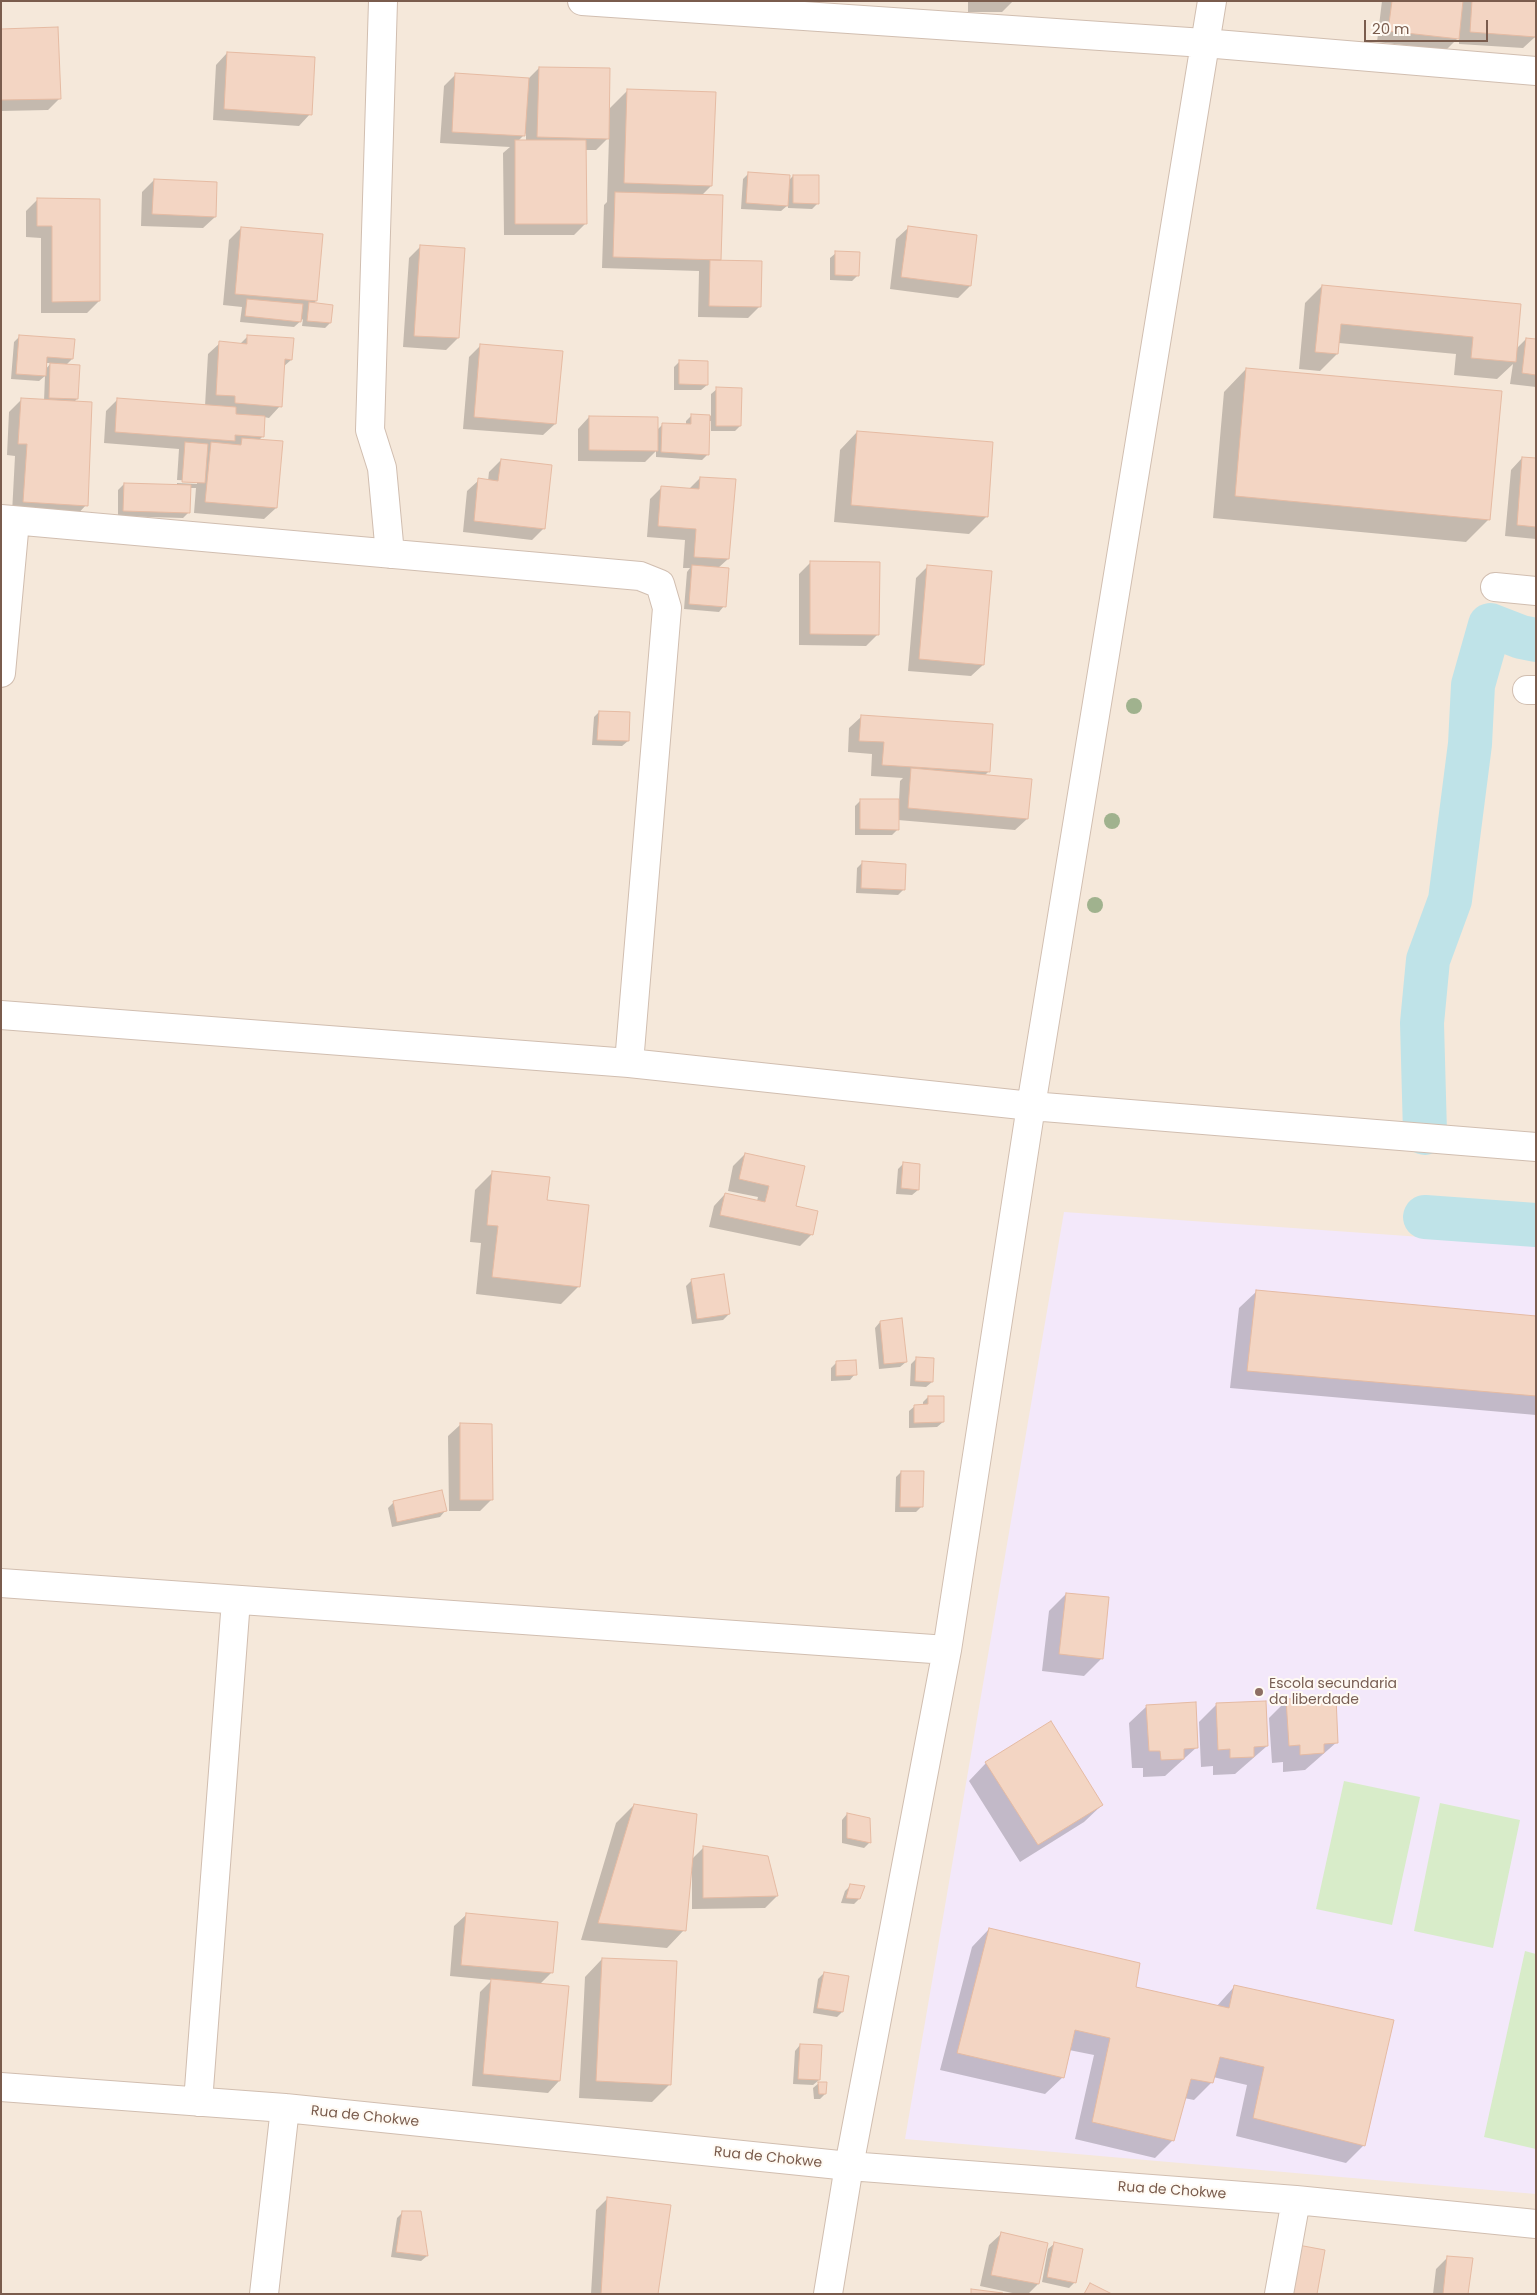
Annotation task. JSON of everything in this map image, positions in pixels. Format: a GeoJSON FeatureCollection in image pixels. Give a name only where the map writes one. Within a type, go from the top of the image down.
{"type":"FeatureCollection","features":[{"type":"Feature","properties":{"kind":"street"},"geometry":{"type":"LineString","coordinates":[[383,1],[370,430],[382,468],[390,554]]}},
{"type":"Feature","properties":{"kind":"street"},"geometry":{"type":"LineString","coordinates":[[582,1],[1204,43],[1536,71]]}},
{"type":"Feature","properties":{"kind":"street"},"geometry":{"type":"LineString","coordinates":[[828,2294],[849,2166],[947,1650],[1031,1106],[1212,1]]}},
{"type":"Feature","properties":{"kind":"street"},"geometry":{"type":"LineString","coordinates":[[1,673],[8,520],[640,576],[660,584],[667,608],[629,1063]]}},
{"type":"Feature","properties":{"kind":"street"},"geometry":{"type":"LineString","coordinates":[[1495,587],[1536,591]]}},
{"type":"Feature","properties":{"kind":"street"},"geometry":{"type":"LineString","coordinates":[[1,1015],[629,1063],[1031,1106],[1536,1148]]}},
{"type":"Feature","properties":{"kind":"street"},"geometry":{"type":"LineString","coordinates":[[1,1583],[947,1650]]}},
{"type":"Feature","properties":{"kind":"street"},"geometry":{"type":"LineString","coordinates":[[198,2102],[236,1600]]}},
{"type":"Feature","properties":{"kind":"street","name":"Rua de Chokwe"},"geometry":{"type":"LineString","coordinates":[[1,2087],[285,2108],[849,2166],[1296,2200],[1536,2224]]}},
{"type":"Feature","properties":{"kind":"street"},"geometry":{"type":"LineString","coordinates":[[264,2294],[285,2108]]}},
{"type":"Feature","properties":{"kind":"street"},"geometry":{"type":"LineString","coordinates":[[1279,2294],[1296,2200]]}},
{"type":"Feature","properties":{"kind":"shaded area"},"geometry":{"type":"Polygon","coordinates":[[[1,1],[1536,1],[1536,2294],[1,2294],[1,1]]]}},
{"type":"Feature","properties":{"kind":"shaded area","name":"Escola secundaria da liberdade"},"geometry":{"type":"Polygon","coordinates":[[[1064,1212],[1536,1245],[1536,2194],[905,2139],[1064,1212]]]}},
{"type":"Feature","properties":{"kind":"green space"},"geometry":{"type":"Polygon","coordinates":[[[1344,1781],[1420,1797],[1392,1925],[1316,1909],[1344,1781]]]}},
{"type":"Feature","properties":{"kind":"green space"},"geometry":{"type":"Polygon","coordinates":[[[1440,1803],[1520,1820],[1493,1948],[1414,1931],[1440,1803]]]}},
{"type":"Feature","properties":{"kind":"green space"},"geometry":{"type":"Polygon","coordinates":[[[1525,1951],[1536,1954],[1536,2149],[1484,2137],[1525,1951]]]}},
{"type":"Feature","properties":{"kind":"building"},"geometry":{"type":"Polygon","coordinates":[[[1392,1],[1463,1],[1459,39],[1388,31],[1392,1]]]}},
{"type":"Feature","properties":{"kind":"building"},"geometry":{"type":"Polygon","coordinates":[[[1472,1],[1536,1],[1536,37],[1470,32],[1472,1]]]}},
{"type":"Feature","properties":{"kind":"building"},"geometry":{"type":"Polygon","coordinates":[[[58,27],[61,99],[1,100],[1,29],[58,27]]]}},
{"type":"Feature","properties":{"kind":"building"},"geometry":{"type":"Polygon","coordinates":[[[227,52],[315,57],[312,115],[224,109],[227,52]]]}},
{"type":"Feature","properties":{"kind":"building"},"geometry":{"type":"Polygon","coordinates":[[[539,67],[610,68],[609,139],[537,137],[539,67]]]}},
{"type":"Feature","properties":{"kind":"building"},"geometry":{"type":"Polygon","coordinates":[[[455,73],[529,78],[525,136],[452,132],[455,73]]]}},
{"type":"Feature","properties":{"kind":"building"},"geometry":{"type":"Polygon","coordinates":[[[627,89],[716,92],[712,186],[624,183],[627,89]]]}},
{"type":"Feature","properties":{"kind":"building"},"geometry":{"type":"Polygon","coordinates":[[[515,140],[586,140],[587,224],[515,224],[515,140]]]}},
{"type":"Feature","properties":{"kind":"building"},"geometry":{"type":"Polygon","coordinates":[[[748,172],[790,175],[788,206],[746,203],[748,172]]]}},
{"type":"Feature","properties":{"kind":"building"},"geometry":{"type":"Polygon","coordinates":[[[793,175],[819,175],[819,204],[793,203],[793,175]]]}},
{"type":"Feature","properties":{"kind":"building"},"geometry":{"type":"Polygon","coordinates":[[[154,179],[217,182],[216,217],[152,214],[154,179]]]}},
{"type":"Feature","properties":{"kind":"building"},"geometry":{"type":"Polygon","coordinates":[[[615,192],[723,195],[721,260],[613,257],[615,192]]]}},
{"type":"Feature","properties":{"kind":"building"},"geometry":{"type":"Polygon","coordinates":[[[37,198],[100,199],[100,301],[52,302],[52,226],[37,226],[37,198]]]}},
{"type":"Feature","properties":{"kind":"building"},"geometry":{"type":"Polygon","coordinates":[[[908,226],[977,235],[971,286],[901,277],[908,226]]]}},
{"type":"Feature","properties":{"kind":"building"},"geometry":{"type":"Polygon","coordinates":[[[241,227],[323,234],[317,301],[235,294],[241,227]]]}},
{"type":"Feature","properties":{"kind":"building"},"geometry":{"type":"Polygon","coordinates":[[[420,245],[465,248],[459,338],[414,336],[420,245]]]}},
{"type":"Feature","properties":{"kind":"building"},"geometry":{"type":"Polygon","coordinates":[[[835,251],[860,252],[859,276],[835,275],[835,251]]]}},
{"type":"Feature","properties":{"kind":"building"},"geometry":{"type":"Polygon","coordinates":[[[710,260],[762,261],[761,307],[709,306],[710,260]]]}},
{"type":"Feature","properties":{"kind":"building"},"geometry":{"type":"Polygon","coordinates":[[[1322,285],[1521,304],[1516,362],[1471,358],[1473,337],[1341,324],[1338,354],[1315,352],[1322,285]]]}},
{"type":"Feature","properties":{"kind":"building"},"geometry":{"type":"Polygon","coordinates":[[[247,299],[303,304],[301,322],[245,316],[247,299]]]}},
{"type":"Feature","properties":{"kind":"building"},"geometry":{"type":"Polygon","coordinates":[[[309,302],[333,305],[331,323],[307,321],[309,302]]]}},
{"type":"Feature","properties":{"kind":"building"},"geometry":{"type":"Polygon","coordinates":[[[19,335],[75,339],[73,359],[47,357],[46,376],[16,374],[19,335]]]}},
{"type":"Feature","properties":{"kind":"building"},"geometry":{"type":"Polygon","coordinates":[[[247,335],[294,338],[292,360],[285,359],[282,407],[235,403],[235,396],[216,395],[219,341],[247,344],[247,335]]]}},
{"type":"Feature","properties":{"kind":"building"},"geometry":{"type":"Polygon","coordinates":[[[1526,338],[1536,339],[1536,375],[1522,373],[1526,338]]]}},
{"type":"Feature","properties":{"kind":"building"},"geometry":{"type":"Polygon","coordinates":[[[480,344],[563,351],[556,424],[474,417],[480,344]]]}},
{"type":"Feature","properties":{"kind":"building"},"geometry":{"type":"Polygon","coordinates":[[[679,360],[708,361],[708,385],[679,384],[679,360]]]}},
{"type":"Feature","properties":{"kind":"building"},"geometry":{"type":"Polygon","coordinates":[[[50,363],[80,365],[78,399],[49,398],[50,363]]]}},
{"type":"Feature","properties":{"kind":"building"},"geometry":{"type":"Polygon","coordinates":[[[1246,368],[1502,391],[1490,520],[1235,496],[1246,368]]]}},
{"type":"Feature","properties":{"kind":"building"},"geometry":{"type":"Polygon","coordinates":[[[716,387],[742,388],[741,426],[716,426],[716,387]]]}},
{"type":"Feature","properties":{"kind":"building"},"geometry":{"type":"Polygon","coordinates":[[[21,398],[92,402],[88,506],[23,502],[27,444],[18,444],[21,398]]]}},
{"type":"Feature","properties":{"kind":"building"},"geometry":{"type":"Polygon","coordinates":[[[117,398],[236,407],[236,414],[265,416],[264,437],[235,435],[235,441],[115,432],[117,398]]]}},
{"type":"Feature","properties":{"kind":"building"},"geometry":{"type":"Polygon","coordinates":[[[691,414],[710,415],[709,455],[661,452],[662,423],[691,424],[691,414]]]}},
{"type":"Feature","properties":{"kind":"building"},"geometry":{"type":"Polygon","coordinates":[[[589,416],[658,417],[658,451],[589,450],[589,416]]]}},
{"type":"Feature","properties":{"kind":"building"},"geometry":{"type":"Polygon","coordinates":[[[857,431],[993,442],[988,517],[851,505],[857,431]]]}},
{"type":"Feature","properties":{"kind":"building"},"geometry":{"type":"Polygon","coordinates":[[[242,438],[283,441],[277,508],[205,502],[211,442],[241,445],[242,438]]]}},
{"type":"Feature","properties":{"kind":"building"},"geometry":{"type":"Polygon","coordinates":[[[185,442],[208,444],[205,483],[182,482],[185,442]]]}},
{"type":"Feature","properties":{"kind":"building"},"geometry":{"type":"Polygon","coordinates":[[[1522,457],[1536,458],[1536,527],[1517,525],[1522,457]]]}},
{"type":"Feature","properties":{"kind":"building"},"geometry":{"type":"Polygon","coordinates":[[[501,459],[552,465],[545,529],[474,521],[478,478],[498,481],[501,459]]]}},
{"type":"Feature","properties":{"kind":"building"},"geometry":{"type":"Polygon","coordinates":[[[700,477],[736,479],[729,559],[694,557],[696,529],[658,526],[661,486],[699,489],[700,477]]]}},
{"type":"Feature","properties":{"kind":"building"},"geometry":{"type":"Polygon","coordinates":[[[124,483],[191,485],[190,513],[123,511],[124,483]]]}},
{"type":"Feature","properties":{"kind":"building"},"geometry":{"type":"Polygon","coordinates":[[[810,561],[880,562],[879,635],[810,634],[810,561]]]}},
{"type":"Feature","properties":{"kind":"building"},"geometry":{"type":"Polygon","coordinates":[[[692,565],[729,568],[726,607],[689,604],[692,565]]]}},
{"type":"Feature","properties":{"kind":"building"},"geometry":{"type":"Polygon","coordinates":[[[927,565],[992,571],[984,665],[919,659],[927,565]]]}},
{"type":"Feature","properties":{"kind":"building"},"geometry":{"type":"Polygon","coordinates":[[[599,711],[630,712],[629,741],[597,740],[599,711]]]}},
{"type":"Feature","properties":{"kind":"building"},"geometry":{"type":"Polygon","coordinates":[[[861,715],[993,724],[990,772],[882,765],[884,742],[859,741],[861,715]]]}},
{"type":"Feature","properties":{"kind":"building"},"geometry":{"type":"Polygon","coordinates":[[[911,768],[1032,779],[1028,819],[908,808],[911,768]]]}},
{"type":"Feature","properties":{"kind":"building"},"geometry":{"type":"Polygon","coordinates":[[[860,799],[899,799],[899,830],[860,829],[860,799]]]}},
{"type":"Feature","properties":{"kind":"building"},"geometry":{"type":"Polygon","coordinates":[[[862,861],[906,864],[905,890],[861,888],[862,861]]]}},
{"type":"Feature","properties":{"kind":"building"},"geometry":{"type":"Polygon","coordinates":[[[745,1153],[805,1166],[796,1206],[818,1211],[813,1235],[720,1215],[725,1193],[765,1202],[769,1186],[739,1179],[745,1153]]]}},
{"type":"Feature","properties":{"kind":"building"},"geometry":{"type":"Polygon","coordinates":[[[903,1162],[920,1164],[919,1190],[901,1188],[903,1162]]]}},
{"type":"Feature","properties":{"kind":"building"},"geometry":{"type":"Polygon","coordinates":[[[492,1171],[550,1177],[547,1200],[589,1205],[580,1287],[492,1277],[498,1226],[487,1225],[492,1171]]]}},
{"type":"Feature","properties":{"kind":"building"},"geometry":{"type":"Polygon","coordinates":[[[724,1274],[730,1314],[697,1319],[691,1279],[724,1274]]]}},
{"type":"Feature","properties":{"kind":"building"},"geometry":{"type":"Polygon","coordinates":[[[1256,1290],[1536,1316],[1536,1396],[1247,1371],[1256,1290]]]}},
{"type":"Feature","properties":{"kind":"building"},"geometry":{"type":"Polygon","coordinates":[[[902,1318],[907,1362],[884,1364],[880,1321],[902,1318]]]}},
{"type":"Feature","properties":{"kind":"building"},"geometry":{"type":"Polygon","coordinates":[[[916,1357],[934,1358],[933,1382],[915,1381],[916,1357]]]}},
{"type":"Feature","properties":{"kind":"building"},"geometry":{"type":"Polygon","coordinates":[[[856,1360],[857,1375],[836,1376],[836,1361],[856,1360]]]}},
{"type":"Feature","properties":{"kind":"building"},"geometry":{"type":"Polygon","coordinates":[[[928,1396],[944,1396],[944,1422],[914,1423],[914,1405],[928,1404],[928,1396]]]}},
{"type":"Feature","properties":{"kind":"building"},"geometry":{"type":"Polygon","coordinates":[[[460,1423],[492,1424],[493,1500],[460,1500],[460,1423]]]}},
{"type":"Feature","properties":{"kind":"building"},"geometry":{"type":"Polygon","coordinates":[[[901,1471],[924,1471],[923,1507],[900,1507],[901,1471]]]}},
{"type":"Feature","properties":{"kind":"building"},"geometry":{"type":"Polygon","coordinates":[[[442,1490],[447,1511],[397,1522],[393,1501],[442,1490]]]}},
{"type":"Feature","properties":{"kind":"building"},"geometry":{"type":"Polygon","coordinates":[[[1066,1593],[1109,1597],[1103,1659],[1059,1654],[1066,1593]]]}},
{"type":"Feature","properties":{"kind":"building"},"geometry":{"type":"Polygon","coordinates":[[[1336,1697],[1338,1743],[1324,1744],[1324,1753],[1300,1755],[1300,1745],[1289,1746],[1286,1699],[1336,1697]]]}},
{"type":"Feature","properties":{"kind":"building"},"geometry":{"type":"Polygon","coordinates":[[[1266,1701],[1268,1746],[1254,1747],[1254,1757],[1230,1758],[1230,1749],[1218,1750],[1216,1703],[1266,1701]]]}},
{"type":"Feature","properties":{"kind":"building"},"geometry":{"type":"Polygon","coordinates":[[[1196,1702],[1198,1748],[1184,1749],[1184,1759],[1161,1760],[1160,1751],[1149,1751],[1146,1705],[1196,1702]]]}},
{"type":"Feature","properties":{"kind":"building"},"geometry":{"type":"Polygon","coordinates":[[[1051,1721],[1103,1805],[1038,1845],[985,1762],[1051,1721]]]}},
{"type":"Feature","properties":{"kind":"building"},"geometry":{"type":"Polygon","coordinates":[[[634,1804],[697,1814],[686,1931],[598,1923],[634,1804]]]}},
{"type":"Feature","properties":{"kind":"building"},"geometry":{"type":"Polygon","coordinates":[[[847,1813],[870,1818],[871,1843],[847,1838],[847,1813]]]}},
{"type":"Feature","properties":{"kind":"building"},"geometry":{"type":"Polygon","coordinates":[[[703,1846],[768,1856],[778,1896],[703,1898],[703,1846]]]}},
{"type":"Feature","properties":{"kind":"building"},"geometry":{"type":"Polygon","coordinates":[[[850,1884],[865,1886],[860,1899],[846,1898],[850,1884]]]}},
{"type":"Feature","properties":{"kind":"building"},"geometry":{"type":"Polygon","coordinates":[[[466,1913],[558,1922],[553,1973],[461,1965],[466,1913]]]}},
{"type":"Feature","properties":{"kind":"building"},"geometry":{"type":"Polygon","coordinates":[[[989,1928],[1140,1963],[1136,1987],[1229,2008],[1234,1985],[1394,2020],[1365,2146],[1253,2118],[1264,2067],[1220,2057],[1213,2083],[1191,2079],[1174,2141],[1092,2122],[1110,2038],[1075,2030],[1064,2078],[957,2053],[989,1928]]]}},
{"type":"Feature","properties":{"kind":"building"},"geometry":{"type":"Polygon","coordinates":[[[602,1958],[677,1961],[671,2085],[596,2081],[602,1958]]]}},
{"type":"Feature","properties":{"kind":"building"},"geometry":{"type":"Polygon","coordinates":[[[824,1972],[849,1976],[843,2012],[817,2008],[824,1972]]]}},
{"type":"Feature","properties":{"kind":"building"},"geometry":{"type":"Polygon","coordinates":[[[491,1979],[569,1986],[560,2081],[483,2074],[491,1979]]]}},
{"type":"Feature","properties":{"kind":"building"},"geometry":{"type":"Polygon","coordinates":[[[800,2044],[822,2045],[820,2080],[798,2079],[800,2044]]]}},
{"type":"Feature","properties":{"kind":"building"},"geometry":{"type":"Polygon","coordinates":[[[818,2082],[827,2082],[826,2094],[819,2094],[818,2082]]]}},
{"type":"Feature","properties":{"kind":"building"},"geometry":{"type":"Polygon","coordinates":[[[607,2197],[671,2205],[658,2294],[601,2294],[607,2197]]]}},
{"type":"Feature","properties":{"kind":"building"},"geometry":{"type":"Polygon","coordinates":[[[402,2211],[421,2211],[428,2256],[396,2252],[402,2211]]]}},
{"type":"Feature","properties":{"kind":"building"},"geometry":{"type":"Polygon","coordinates":[[[1001,2232],[1048,2243],[1039,2284],[991,2275],[1001,2232]]]}},
{"type":"Feature","properties":{"kind":"building"},"geometry":{"type":"Polygon","coordinates":[[[1054,2242],[1083,2249],[1076,2283],[1047,2277],[1054,2242]]]}},
{"type":"Feature","properties":{"kind":"building"},"geometry":{"type":"Polygon","coordinates":[[[1298,2245],[1325,2250],[1317,2294],[1290,2294],[1298,2245]]]}},
{"type":"Feature","properties":{"kind":"building"},"geometry":{"type":"Polygon","coordinates":[[[1447,2256],[1473,2258],[1468,2294],[1443,2294],[1447,2256]]]}},
{"type":"Feature","properties":{"kind":"building"},"geometry":{"type":"Polygon","coordinates":[[[1090,2283],[1112,2294],[1084,2294],[1090,2283]]]}},
{"type":"Feature","properties":{"kind":"building"},"geometry":{"type":"Polygon","coordinates":[[[971,2289],[1003,2293],[1003,2294],[971,2294],[971,2289]]]}},
{"type":"Feature","properties":{"kind":"waterway"},"geometry":{"type":"LineString","coordinates":[[1425,1133],[1422,1023],[1428,960],[1450,900],[1470,744],[1473,685],[1490,625],[1521,637],[1536,640]]}},
{"type":"Feature","properties":{"kind":"waterway"},"geometry":{"type":"LineString","coordinates":[[1425,1217],[1536,1225]]}},
{"type":"Feature","properties":{"kind":"place","name":"Escola secundaria da liberdade"},"geometry":{"type":"Point","coordinates":[1259,1692]}}]}
